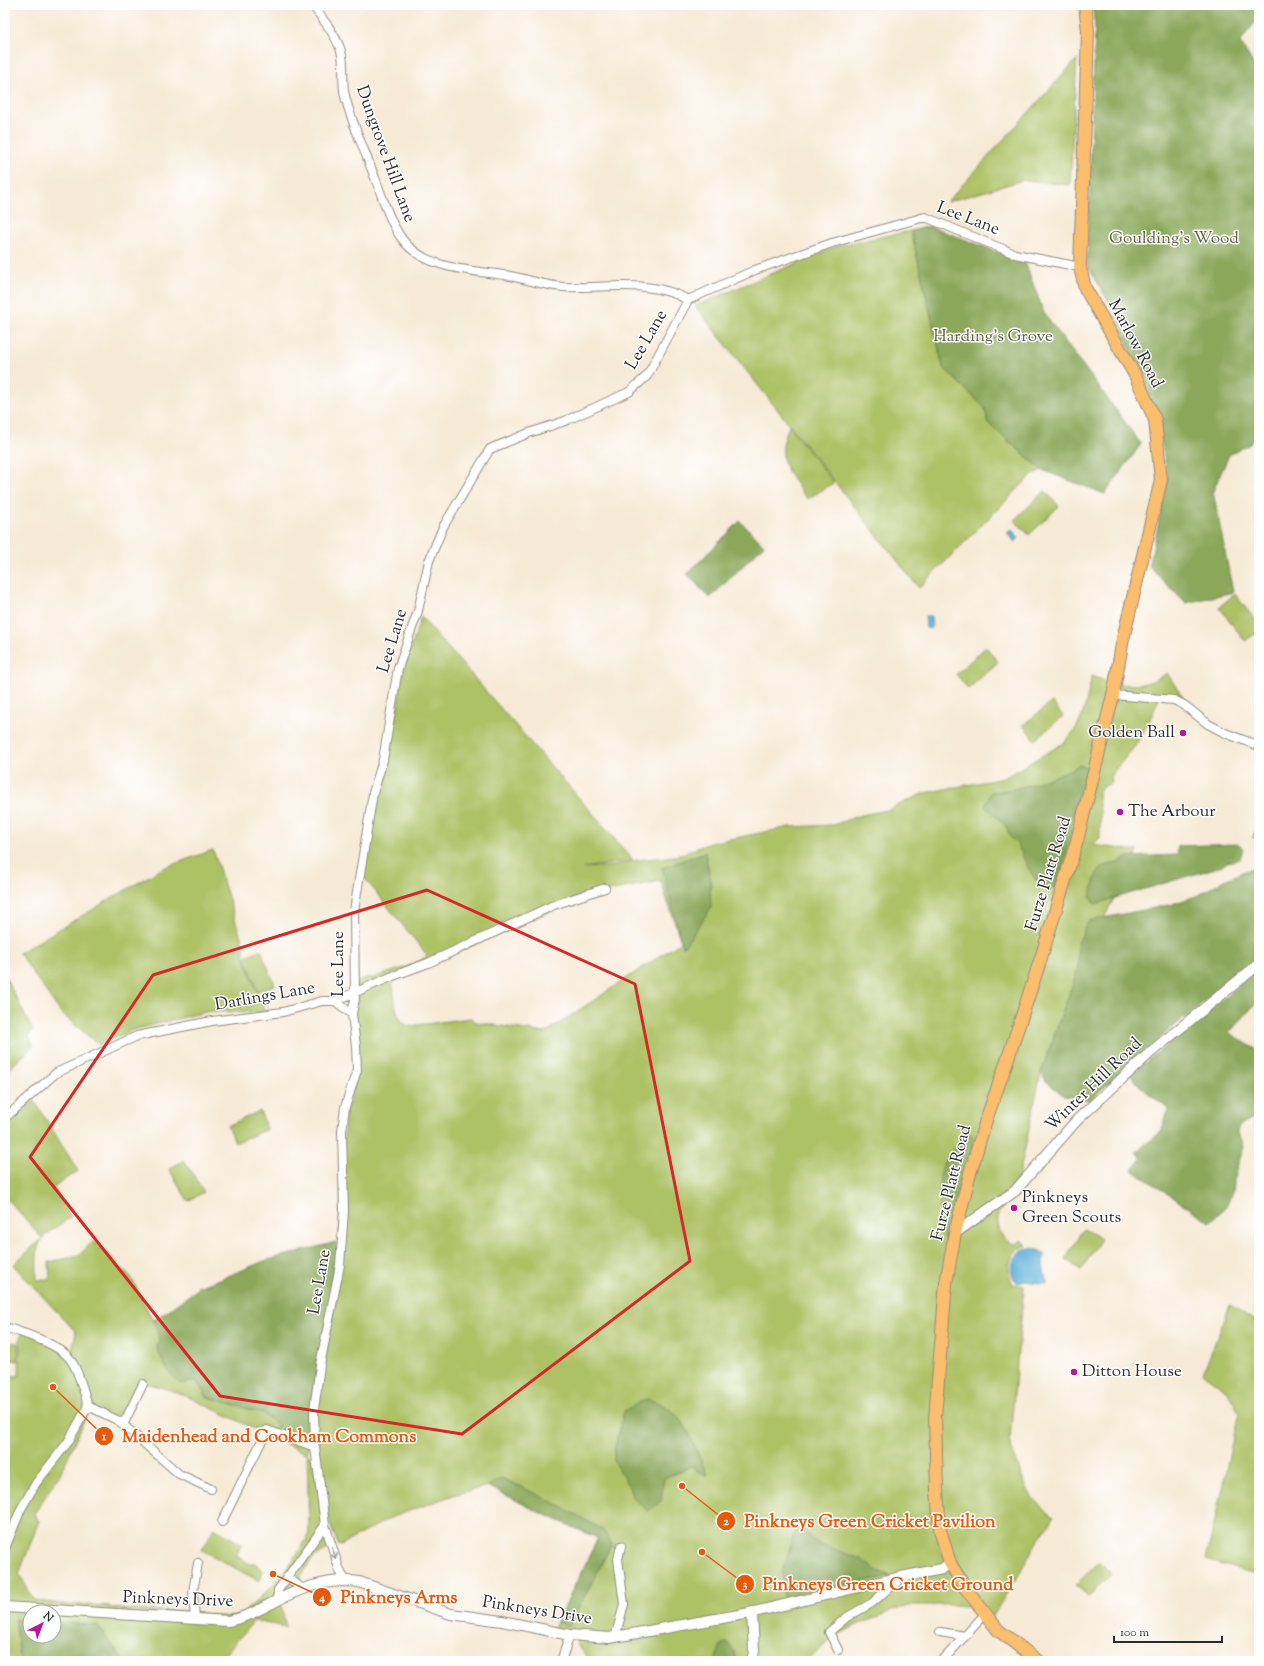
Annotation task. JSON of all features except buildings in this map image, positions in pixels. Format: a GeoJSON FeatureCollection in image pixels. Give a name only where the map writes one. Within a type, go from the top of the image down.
{"type":"FeatureCollection","features":[{"type":"Feature","properties":{"kind":"main road","name":"Marlow Road"},"geometry":{"type":"LineString","coordinates":[[1085,5],[1088,31],[1080,267],[1085,288],[1136,377],[1155,420],[1161,480],[1123,639],[1114,695]]}},
{"type":"Feature","properties":{"kind":"main road","name":"Furze Platt Road"},"geometry":{"type":"LineString","coordinates":[[1038,1661],[998,1630],[964,1586],[950,1563],[940,1530],[937,1490],[935,1417],[946,1282],[955,1234],[970,1173],[986,1120],[1034,979],[1077,841],[1114,695]]}},
{"type":"Feature","properties":{"kind":"street","name":"Dungrove Hill Lane"},"geometry":{"type":"LineString","coordinates":[[312,5],[340,48],[344,66],[343,80],[345,95],[353,121],[395,228],[410,248],[433,262],[459,269],[510,276],[561,287],[636,286],[666,291],[679,295],[688,300]]}},
{"type":"Feature","properties":{"kind":"street","name":"Lee Lane"},"geometry":{"type":"LineString","coordinates":[[345,1580],[340,1571],[325,1525],[315,1447],[314,1410],[317,1383],[336,1284],[342,1240],[344,1211],[343,1124],[345,1107],[357,1070],[352,1014],[355,999],[354,911],[373,793],[383,760],[398,668],[418,611],[429,561],[443,527],[490,449],[600,406],[629,392],[647,376],[688,300],[756,270],[832,244],[925,217],[1015,254],[1080,267]]}},
{"type":"Feature","properties":{"kind":"street"},"geometry":{"type":"LineString","coordinates":[[1114,695],[1174,700],[1184,705],[1208,724],[1225,734],[1259,746]]}},
{"type":"Feature","properties":{"kind":"street","name":"Darlings Lane"},"geometry":{"type":"LineString","coordinates":[[5,1118],[56,1074],[137,1036],[212,1021],[283,1012],[322,1001],[335,1001],[428,963],[554,905],[605,888]]}},
{"type":"Feature","properties":{"kind":"street","name":"Winter Hill Road"},"geometry":{"type":"LineString","coordinates":[[955,1234],[1015,1191],[1083,1115],[1152,1051],[1259,964]]}},
{"type":"Feature","properties":{"kind":"street"},"geometry":{"type":"LineString","coordinates":[[335,1001],[352,1014]]}},
{"type":"Feature","properties":{"kind":"street"},"geometry":{"type":"LineString","coordinates":[[5,1327],[63,1351],[71,1360],[88,1406],[123,1425],[179,1474],[211,1489]]}},
{"type":"Feature","properties":{"kind":"street"},"geometry":{"type":"LineString","coordinates":[[123,1425],[143,1384]]}},
{"type":"Feature","properties":{"kind":"street"},"geometry":{"type":"LineString","coordinates":[[5,1548],[21,1509],[36,1483],[68,1442],[88,1406]]}},
{"type":"Feature","properties":{"kind":"street"},"geometry":{"type":"LineString","coordinates":[[222,1522],[267,1430],[315,1447]]}},
{"type":"Feature","properties":{"kind":"street"},"geometry":{"type":"LineString","coordinates":[[278,1600],[278,1590],[325,1525]]}},
{"type":"Feature","properties":{"kind":"street"},"geometry":{"type":"LineString","coordinates":[[615,1638],[624,1604],[618,1559],[621,1546]]}},
{"type":"Feature","properties":{"kind":"street"},"geometry":{"type":"LineString","coordinates":[[195,1618],[193,1592],[198,1563]]}},
{"type":"Feature","properties":{"kind":"street","name":"Pinkneys Drive"},"geometry":{"type":"LineString","coordinates":[[5,1607],[228,1621],[239,1619],[278,1600],[304,1590],[326,1583],[345,1580],[359,1582],[451,1614],[502,1621],[570,1635],[615,1638],[752,1612],[896,1578],[942,1569],[950,1563]]}},
{"type":"Feature","properties":{"kind":"street"},"geometry":{"type":"LineString","coordinates":[[287,1577],[304,1590]]}},
{"type":"Feature","properties":{"kind":"street"},"geometry":{"type":"LineString","coordinates":[[838,1650],[829,1632],[847,1617],[872,1602],[891,1586],[897,1584],[896,1578]]}},
{"type":"Feature","properties":{"kind":"street"},"geometry":{"type":"LineString","coordinates":[[752,1612],[754,1651],[752,1661]]}},
{"type":"Feature","properties":{"kind":"street"},"geometry":{"type":"LineString","coordinates":[[942,1661],[986,1613]]}},
{"type":"Feature","properties":{"kind":"street"},"geometry":{"type":"LineString","coordinates":[[940,1632],[965,1636]]}},
{"type":"Feature","properties":{"kind":"street"},"geometry":{"type":"LineString","coordinates":[[561,1661],[570,1635]]}},
{"type":"Feature","properties":{"kind":"highlighted area"},"geometry":{"type":"Polygon","coordinates":[[[427,890],[635,984],[690,1261],[462,1434],[220,1396],[30,1157],[153,975],[427,890]]]}},
{"type":"Feature","properties":{"kind":"green space","name":"Goulding's Wood"},"geometry":{"type":"Polygon","coordinates":[[[1092,5],[1259,5],[1259,17],[1240,42],[1259,73],[1259,427],[1250,444],[1229,455],[1213,491],[1233,592],[1186,603],[1149,567],[1168,478],[1157,419],[1114,311],[1087,265],[1095,27],[1092,5]]]}},
{"type":"Feature","properties":{"kind":"green space"},"geometry":{"type":"Polygon","coordinates":[[[1077,59],[1070,185],[1024,180],[947,202],[1077,59]]]}},
{"type":"Feature","properties":{"kind":"green space","name":"Harding's Grove"},"geometry":{"type":"Polygon","coordinates":[[[929,226],[1025,262],[1044,313],[1141,444],[1105,494],[1042,470],[988,423],[985,408],[943,367],[911,231],[929,226]]]}},
{"type":"Feature","properties":{"kind":"green space"},"geometry":{"type":"Polygon","coordinates":[[[911,231],[943,367],[985,408],[988,423],[1042,470],[1033,474],[919,588],[695,306],[840,245],[911,231]]]}},
{"type":"Feature","properties":{"kind":"green space"},"geometry":{"type":"Polygon","coordinates":[[[789,426],[834,483],[807,499],[789,473],[783,457],[783,448],[789,426]]]}},
{"type":"Feature","properties":{"kind":"green space"},"geometry":{"type":"Polygon","coordinates":[[[1045,491],[1059,506],[1029,535],[1014,520],[1045,491]]]}},
{"type":"Feature","properties":{"kind":"green space"},"geometry":{"type":"Polygon","coordinates":[[[740,521],[764,545],[710,598],[687,574],[740,521]]]}},
{"type":"Feature","properties":{"kind":"green space"},"geometry":{"type":"Polygon","coordinates":[[[1235,594],[1259,625],[1259,631],[1245,641],[1219,607],[1235,594]]]}},
{"type":"Feature","properties":{"kind":"green space"},"geometry":{"type":"Polygon","coordinates":[[[421,617],[633,860],[584,868],[613,866],[637,860],[676,856],[710,843],[790,827],[833,825],[861,815],[888,810],[924,793],[1004,778],[1062,744],[1070,736],[1080,721],[1083,713],[1092,676],[1111,682],[1130,685],[1149,682],[1167,673],[1187,704],[1170,696],[1160,696],[1149,722],[1135,746],[1111,775],[1112,783],[1102,787],[1098,794],[1100,838],[1092,845],[1138,851],[1078,969],[1041,1073],[1019,1176],[1012,1188],[995,1201],[1004,1206],[998,1214],[998,1224],[1001,1234],[1007,1241],[1017,1244],[1021,1240],[1027,1245],[1021,1247],[1013,1255],[1009,1267],[1009,1273],[1013,1284],[1024,1286],[1010,1439],[1013,1455],[1033,1499],[1053,1517],[993,1616],[977,1613],[966,1606],[908,1605],[857,1625],[836,1636],[806,1661],[591,1661],[576,1644],[578,1636],[553,1630],[598,1538],[541,1513],[489,1486],[456,1494],[390,1518],[339,1546],[332,1530],[323,1495],[315,1413],[336,1299],[345,1115],[354,1086],[356,982],[368,977],[373,978],[410,965],[423,959],[427,955],[362,875],[378,794],[389,755],[404,669],[421,617]],[[661,881],[587,895],[392,981],[396,1008],[401,1020],[410,1026],[471,1018],[476,1022],[545,1033],[681,942],[661,881]]]}},
{"type":"Feature","properties":{"kind":"green space"},"geometry":{"type":"Polygon","coordinates":[[[986,647],[998,662],[968,689],[956,674],[986,647]]]}},
{"type":"Feature","properties":{"kind":"green space"},"geometry":{"type":"Polygon","coordinates":[[[1052,702],[1063,716],[1035,740],[1023,725],[1052,702]]]}},
{"type":"Feature","properties":{"kind":"green space"},"geometry":{"type":"Polygon","coordinates":[[[1080,765],[1089,768],[1088,779],[1077,802],[1058,888],[1044,887],[1036,880],[1027,866],[1018,845],[1011,838],[1005,825],[985,806],[991,792],[1013,789],[1037,783],[1080,765]]]}},
{"type":"Feature","properties":{"kind":"green space"},"geometry":{"type":"Polygon","coordinates":[[[1239,844],[1243,849],[1240,859],[1227,862],[1222,866],[1095,904],[1090,897],[1096,875],[1101,868],[1107,865],[1119,863],[1128,857],[1177,855],[1178,846],[1239,844]]]}},
{"type":"Feature","properties":{"kind":"green space"},"geometry":{"type":"Polygon","coordinates":[[[213,850],[244,947],[244,957],[265,1013],[210,1011],[133,1030],[99,1045],[61,1013],[19,953],[163,868],[213,850]]]}},
{"type":"Feature","properties":{"kind":"green space"},"geometry":{"type":"Polygon","coordinates":[[[705,852],[710,877],[711,908],[683,948],[662,868],[705,852]]]}},
{"type":"Feature","properties":{"kind":"green space"},"geometry":{"type":"Polygon","coordinates":[[[1259,865],[1259,956],[1166,1033],[1090,1100],[1064,1096],[1046,1081],[1041,1073],[1078,969],[1078,944],[1088,921],[1169,905],[1199,895],[1220,882],[1259,865]]]}},
{"type":"Feature","properties":{"kind":"green space"},"geometry":{"type":"Polygon","coordinates":[[[261,950],[275,985],[258,991],[245,956],[261,950]]]}},
{"type":"Feature","properties":{"kind":"green space"},"geometry":{"type":"Polygon","coordinates":[[[1259,969],[1259,1000],[1229,1033],[1259,1051],[1259,1121],[1251,1119],[1239,1126],[1237,1132],[1244,1147],[1235,1173],[1233,1192],[1226,1207],[1210,1222],[1132,1170],[1141,1158],[1136,1152],[1162,1131],[1168,1109],[1142,1088],[1130,1075],[1259,969]]]}},
{"type":"Feature","properties":{"kind":"green space"},"geometry":{"type":"Polygon","coordinates":[[[5,976],[33,1031],[29,1035],[33,1046],[5,1073],[5,976]]]}},
{"type":"Feature","properties":{"kind":"green space"},"geometry":{"type":"Polygon","coordinates":[[[34,1100],[78,1171],[53,1187],[71,1217],[40,1241],[37,1255],[37,1280],[50,1280],[49,1262],[78,1256],[94,1241],[131,1277],[153,1321],[198,1291],[197,1287],[235,1274],[338,1248],[338,1264],[311,1443],[308,1447],[307,1454],[312,1457],[331,1547],[313,1558],[301,1576],[302,1583],[298,1589],[279,1597],[286,1627],[254,1621],[219,1661],[204,1661],[198,1656],[177,1661],[5,1661],[5,1375],[19,1376],[20,1337],[23,1332],[62,1347],[63,1346],[72,1352],[76,1332],[13,1265],[42,1238],[5,1196],[5,1124],[34,1100]],[[144,1382],[123,1422],[92,1412],[87,1415],[60,1474],[34,1514],[39,1521],[19,1574],[35,1601],[109,1606],[111,1608],[120,1609],[187,1611],[231,1617],[244,1612],[278,1579],[299,1552],[306,1541],[309,1532],[307,1454],[182,1394],[144,1382]]]}},
{"type":"Feature","properties":{"kind":"green space"},"geometry":{"type":"Polygon","coordinates":[[[260,1111],[267,1129],[235,1143],[227,1126],[260,1111]]]}},
{"type":"Feature","properties":{"kind":"green space"},"geometry":{"type":"Polygon","coordinates":[[[970,1133],[974,1140],[947,1244],[940,1227],[940,1176],[944,1162],[970,1133]]]}},
{"type":"Feature","properties":{"kind":"green space"},"geometry":{"type":"Polygon","coordinates":[[[184,1160],[204,1192],[188,1201],[169,1169],[184,1160]]]}},
{"type":"Feature","properties":{"kind":"green space"},"geometry":{"type":"Polygon","coordinates":[[[1084,1229],[1101,1239],[1081,1270],[1065,1259],[1084,1229]]]}},
{"type":"Feature","properties":{"kind":"green space"},"geometry":{"type":"Polygon","coordinates":[[[336,1242],[337,1274],[311,1441],[279,1429],[273,1421],[262,1413],[207,1397],[196,1381],[180,1384],[172,1376],[163,1362],[157,1347],[160,1340],[153,1321],[199,1288],[264,1261],[336,1242]]]}},
{"type":"Feature","properties":{"kind":"green space"},"geometry":{"type":"Polygon","coordinates":[[[1230,1305],[1259,1323],[1259,1575],[1206,1560],[1239,1412],[1227,1391],[1203,1373],[1230,1305]]]}},
{"type":"Feature","properties":{"kind":"green space"},"geometry":{"type":"Polygon","coordinates":[[[5,1342],[18,1343],[18,1361],[5,1359],[5,1342]]]}},
{"type":"Feature","properties":{"kind":"green space"},"geometry":{"type":"Polygon","coordinates":[[[646,1399],[671,1410],[679,1419],[692,1440],[708,1476],[690,1467],[664,1478],[661,1501],[648,1511],[632,1497],[629,1487],[614,1460],[614,1451],[624,1411],[646,1399]]]}},
{"type":"Feature","properties":{"kind":"green space"},"geometry":{"type":"Polygon","coordinates":[[[502,1478],[551,1501],[603,1530],[612,1544],[569,1626],[557,1622],[598,1538],[541,1513],[488,1486],[502,1478]]]}},
{"type":"Feature","properties":{"kind":"green space"},"geometry":{"type":"Polygon","coordinates":[[[797,1526],[801,1526],[811,1539],[821,1545],[861,1559],[875,1570],[891,1576],[784,1597],[782,1572],[797,1526]]]}},
{"type":"Feature","properties":{"kind":"green space"},"geometry":{"type":"Polygon","coordinates":[[[214,1528],[242,1544],[236,1556],[252,1565],[254,1562],[261,1569],[262,1576],[259,1581],[202,1550],[214,1528]]]}},
{"type":"Feature","properties":{"kind":"green space"},"geometry":{"type":"Polygon","coordinates":[[[1099,1561],[1111,1573],[1089,1597],[1076,1585],[1099,1561]]]}},
{"type":"Feature","properties":{"kind":"green space"},"geometry":{"type":"Polygon","coordinates":[[[15,1619],[22,1620],[22,1644],[62,1644],[62,1623],[97,1625],[124,1661],[20,1661],[15,1619]]]}},
{"type":"Feature","properties":{"kind":"green space"},"geometry":{"type":"Polygon","coordinates":[[[729,1643],[734,1651],[735,1661],[715,1661],[721,1645],[729,1643]]]}},
{"type":"Feature","properties":{"kind":"water"},"geometry":{"type":"Polygon","coordinates":[[[1011,529],[1019,538],[1015,542],[1007,533],[1011,529]]]}},
{"type":"Feature","properties":{"kind":"water"},"geometry":{"type":"Polygon","coordinates":[[[925,616],[931,616],[932,628],[930,629],[926,628],[925,616]]]}},
{"type":"Feature","properties":{"kind":"water"},"geometry":{"type":"Polygon","coordinates":[[[1026,1248],[1036,1249],[1046,1254],[1043,1266],[1047,1284],[1026,1281],[1018,1283],[1014,1279],[1012,1274],[1013,1264],[1018,1255],[1026,1248]]]}},
{"type":"Feature","properties":{"kind":"place","name":"Golden Ball"},"geometry":{"type":"Point","coordinates":[1183,733]}},
{"type":"Feature","properties":{"kind":"place","name":"The Arbour"},"geometry":{"type":"Point","coordinates":[1120,812]}},
{"type":"Feature","properties":{"kind":"place","name":"Pinkneys Green Scouts"},"geometry":{"type":"Point","coordinates":[1014,1208]}},
{"type":"Feature","properties":{"kind":"place","name":"Ditton House"},"geometry":{"type":"Point","coordinates":[1074,1372]}},
{"type":"Feature","properties":{"kind":"place","name":"Maidenhead and Cookham Commons"},"geometry":{"type":"Point","coordinates":[53,1387]}},
{"type":"Feature","properties":{"kind":"place","name":"Pinkneys Green Cricket Pavilion"},"geometry":{"type":"Point","coordinates":[682,1486]}},
{"type":"Feature","properties":{"kind":"place","name":"Pinkneys Green Cricket Ground"},"geometry":{"type":"Point","coordinates":[702,1552]}},
{"type":"Feature","properties":{"kind":"place","name":"Pinkneys Arms"},"geometry":{"type":"Point","coordinates":[273,1574]}}]}
